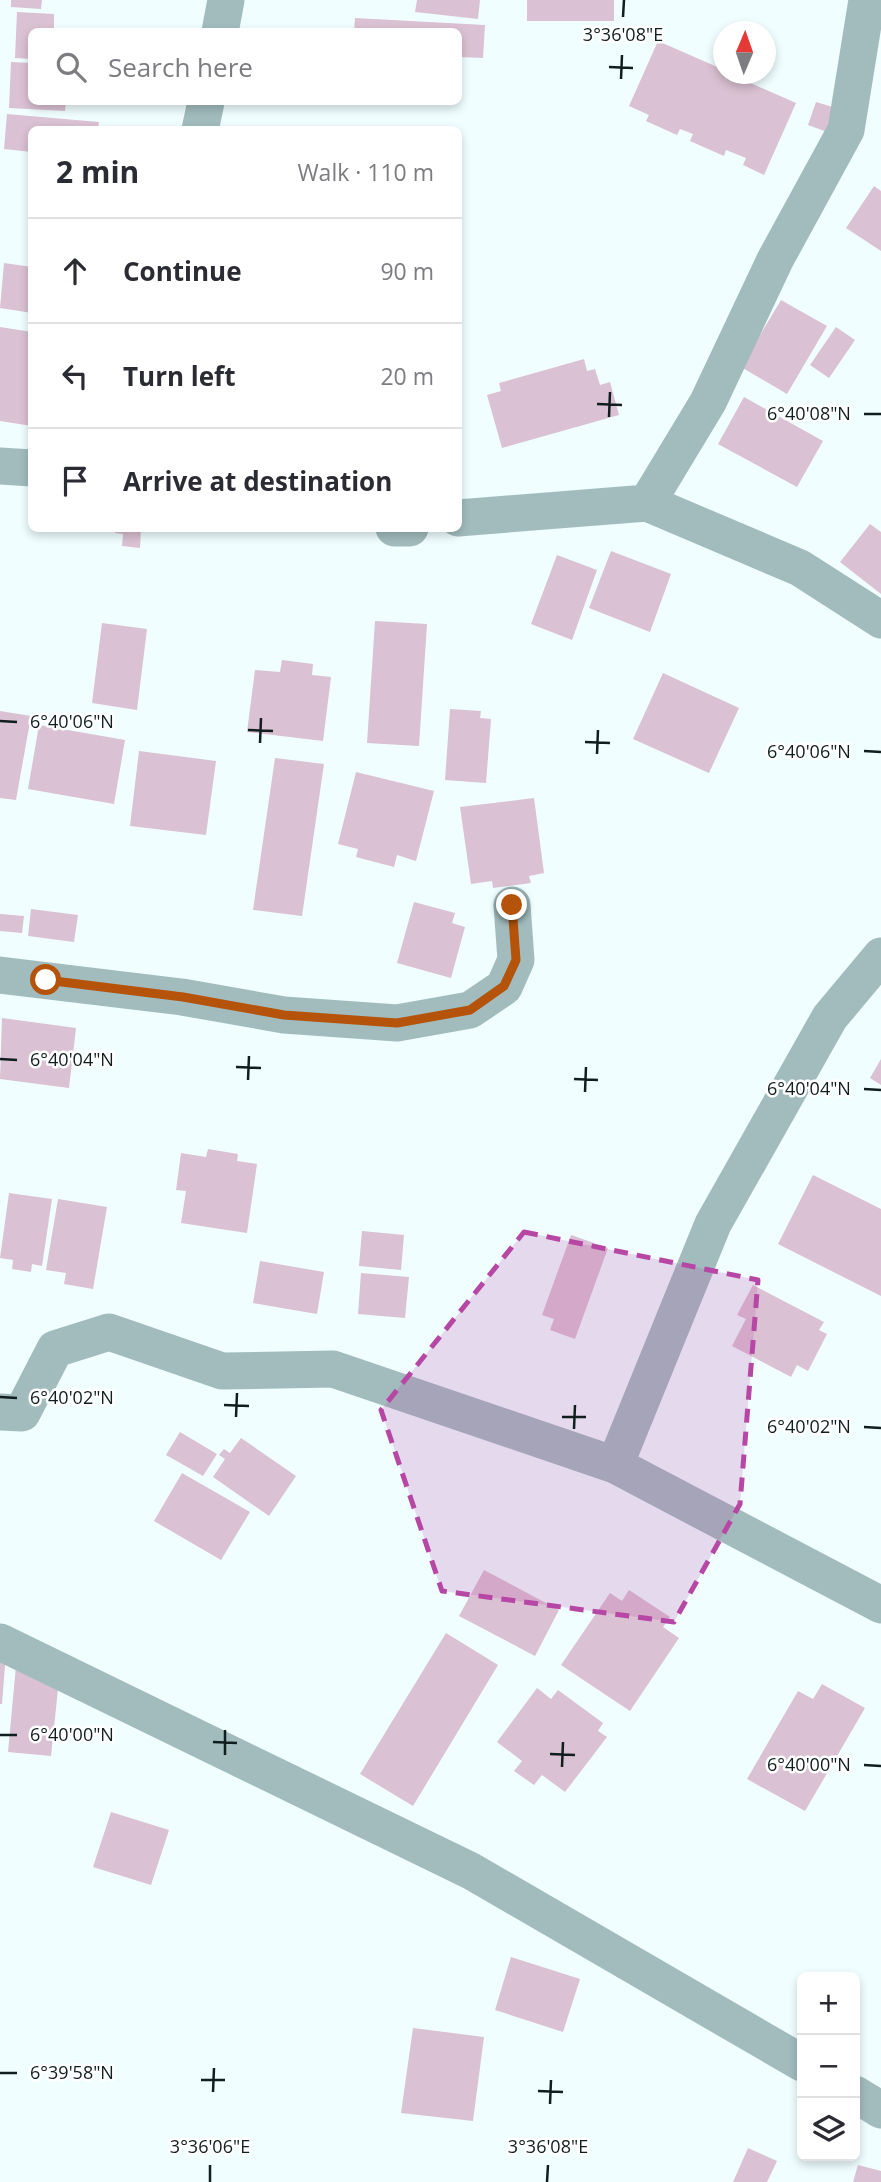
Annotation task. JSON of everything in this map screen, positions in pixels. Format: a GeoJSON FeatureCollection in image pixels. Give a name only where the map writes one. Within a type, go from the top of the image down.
{"type":"FeatureCollection","features":[{"type":"Feature","properties":{"kind":"street"},"geometry":{"type":"LineString","coordinates":[[221,28],[226,0]]}},
{"type":"Feature","properties":{"kind":"street"},"geometry":{"type":"LineString","coordinates":[[647,503],[708,402],[775,260],[846,130],[867,0]]}},
{"type":"Feature","properties":{"kind":"street"},"geometry":{"type":"LineString","coordinates":[[201,126],[204,105]]}},
{"type":"Feature","properties":{"kind":"street"},"geometry":{"type":"LineString","coordinates":[[0,466],[28,468]]}},
{"type":"Feature","properties":{"kind":"street"},"geometry":{"type":"LineString","coordinates":[[462,518],[647,503],[800,568],[881,620]]}},
{"type":"Feature","properties":{"kind":"street"},"geometry":{"type":"LineString","coordinates":[[0,975],[183,997],[284,1015],[397,1023],[470,1010],[504,986],[516,960],[512,905]]}},
{"type":"Feature","properties":{"kind":"street"},"geometry":{"type":"LineString","coordinates":[[615,1465],[713,1224],[830,1017],[881,956]]}},
{"type":"Feature","properties":{"kind":"street"},"geometry":{"type":"LineString","coordinates":[[0,1412],[22,1413],[55,1349],[109,1332],[222,1371],[333,1368],[615,1465],[881,1605]]}},
{"type":"Feature","properties":{"kind":"street"},"geometry":{"type":"LineString","coordinates":[[0,1642],[471,1871],[797,2060]]}},
{"type":"Feature","properties":{"kind":"street"},"geometry":{"type":"LineString","coordinates":[[860,2097],[881,2110]]}},
{"type":"Feature","properties":{"kind":"highlighted area"},"geometry":{"type":"Polygon","coordinates":[[[524,1232],[758,1280],[740,1504],[674,1622],[442,1591],[381,1410],[524,1232]]]}},
{"type":"Feature","properties":{"kind":"building"},"geometry":{"type":"Polygon","coordinates":[[[11,0],[42,0],[41,9],[11,7],[11,0]]]}},
{"type":"Feature","properties":{"kind":"building"},"geometry":{"type":"Polygon","coordinates":[[[417,0],[480,0],[478,19],[415,12],[417,0]]]}},
{"type":"Feature","properties":{"kind":"building"},"geometry":{"type":"Polygon","coordinates":[[[527,0],[614,0],[614,21],[527,21],[527,0]]]}},
{"type":"Feature","properties":{"kind":"building"},"geometry":{"type":"Polygon","coordinates":[[[17,12],[54,14],[54,28],[28,28],[28,59],[15,58],[17,12]]]}},
{"type":"Feature","properties":{"kind":"building"},"geometry":{"type":"Polygon","coordinates":[[[355,18],[485,25],[483,58],[462,57],[462,28],[354,28],[355,18]]]}},
{"type":"Feature","properties":{"kind":"building"},"geometry":{"type":"Polygon","coordinates":[[[658,41],[713,65],[713,84],[753,84],[796,103],[764,175],[743,165],[746,158],[726,150],[724,156],[690,141],[693,134],[680,129],[677,135],[646,121],[649,115],[629,106],[658,41]]]}},
{"type":"Feature","properties":{"kind":"building"},"geometry":{"type":"Polygon","coordinates":[[[11,62],[28,63],[28,105],[66,105],[65,111],[9,108],[11,62]]]}},
{"type":"Feature","properties":{"kind":"building"},"geometry":{"type":"Polygon","coordinates":[[[816,102],[836,108],[827,132],[808,125],[816,102]]]}},
{"type":"Feature","properties":{"kind":"building"},"geometry":{"type":"Polygon","coordinates":[[[7,114],[99,122],[98,126],[28,126],[28,152],[4,149],[7,114]]]}},
{"type":"Feature","properties":{"kind":"building"},"geometry":{"type":"Polygon","coordinates":[[[874,186],[881,191],[881,251],[846,228],[874,186]]]}},
{"type":"Feature","properties":{"kind":"building"},"geometry":{"type":"Polygon","coordinates":[[[4,263],[28,266],[28,312],[0,308],[4,263]]]}},
{"type":"Feature","properties":{"kind":"building"},"geometry":{"type":"Polygon","coordinates":[[[781,300],[827,326],[787,394],[741,367],[781,300]]]}},
{"type":"Feature","properties":{"kind":"building"},"geometry":{"type":"Polygon","coordinates":[[[0,327],[28,331],[28,425],[0,421],[0,327]]]}},
{"type":"Feature","properties":{"kind":"building"},"geometry":{"type":"Polygon","coordinates":[[[836,327],[855,340],[829,378],[810,365],[836,327]]]}},
{"type":"Feature","properties":{"kind":"building"},"geometry":{"type":"Polygon","coordinates":[[[584,359],[587,371],[595,369],[600,385],[610,382],[619,415],[502,448],[487,395],[501,391],[499,383],[584,359]]]}},
{"type":"Feature","properties":{"kind":"building"},"geometry":{"type":"Polygon","coordinates":[[[744,397],[823,441],[797,487],[718,444],[744,397]]]}},
{"type":"Feature","properties":{"kind":"building"},"geometry":{"type":"Polygon","coordinates":[[[870,524],[881,532],[881,594],[840,562],[870,524]]]}},
{"type":"Feature","properties":{"kind":"building"},"geometry":{"type":"Polygon","coordinates":[[[141,532],[140,548],[122,546],[123,534],[115,533],[141,532]]]}},
{"type":"Feature","properties":{"kind":"building"},"geometry":{"type":"Polygon","coordinates":[[[611,551],[671,574],[650,632],[589,608],[611,551]]]}},
{"type":"Feature","properties":{"kind":"building"},"geometry":{"type":"Polygon","coordinates":[[[557,555],[597,570],[572,640],[531,624],[557,555]]]}},
{"type":"Feature","properties":{"kind":"building"},"geometry":{"type":"Polygon","coordinates":[[[375,621],[427,624],[419,746],[367,743],[375,621]]]}},
{"type":"Feature","properties":{"kind":"building"},"geometry":{"type":"Polygon","coordinates":[[[102,623],[147,629],[137,710],[92,703],[102,623]]]}},
{"type":"Feature","properties":{"kind":"building"},"geometry":{"type":"Polygon","coordinates":[[[282,660],[313,664],[312,675],[331,677],[323,741],[247,732],[255,670],[280,672],[282,660]]]}},
{"type":"Feature","properties":{"kind":"building"},"geometry":{"type":"Polygon","coordinates":[[[663,673],[739,708],[709,773],[633,739],[663,673]]]}},
{"type":"Feature","properties":{"kind":"building"},"geometry":{"type":"Polygon","coordinates":[[[450,709],[481,711],[480,718],[491,719],[486,783],[445,780],[450,709]]]}},
{"type":"Feature","properties":{"kind":"building"},"geometry":{"type":"Polygon","coordinates":[[[0,711],[31,716],[16,800],[0,798],[0,711]]]}},
{"type":"Feature","properties":{"kind":"building"},"geometry":{"type":"Polygon","coordinates":[[[39,725],[125,740],[114,804],[28,789],[39,725]]]}},
{"type":"Feature","properties":{"kind":"building"},"geometry":{"type":"Polygon","coordinates":[[[139,751],[216,761],[206,835],[130,826],[139,751]]]}},
{"type":"Feature","properties":{"kind":"building"},"geometry":{"type":"Polygon","coordinates":[[[275,758],[324,764],[302,916],[253,910],[275,758]]]}},
{"type":"Feature","properties":{"kind":"building"},"geometry":{"type":"Polygon","coordinates":[[[356,772],[434,791],[416,861],[397,855],[394,867],[356,857],[358,849],[338,844],[356,772]]]}},
{"type":"Feature","properties":{"kind":"building"},"geometry":{"type":"Polygon","coordinates":[[[534,798],[544,873],[529,876],[531,883],[493,888],[492,881],[471,884],[460,807],[534,798]]]}},
{"type":"Feature","properties":{"kind":"building"},"geometry":{"type":"Polygon","coordinates":[[[414,902],[455,913],[452,923],[465,927],[451,978],[397,963],[414,902]]]}},
{"type":"Feature","properties":{"kind":"building"},"geometry":{"type":"Polygon","coordinates":[[[31,909],[78,915],[74,942],[28,936],[31,909]]]}},
{"type":"Feature","properties":{"kind":"building"},"geometry":{"type":"Polygon","coordinates":[[[0,914],[24,916],[22,933],[0,931],[0,914]]]}},
{"type":"Feature","properties":{"kind":"building"},"geometry":{"type":"Polygon","coordinates":[[[2,1018],[76,1028],[69,1088],[0,1079],[2,1018]]]}},
{"type":"Feature","properties":{"kind":"building"},"geometry":{"type":"Polygon","coordinates":[[[881,1059],[881,1085],[870,1078],[881,1059]]]}},
{"type":"Feature","properties":{"kind":"building"},"geometry":{"type":"Polygon","coordinates":[[[208,1149],[238,1154],[237,1161],[257,1164],[247,1233],[181,1223],[186,1191],[176,1190],[181,1153],[206,1157],[208,1149]]]}},
{"type":"Feature","properties":{"kind":"building"},"geometry":{"type":"Polygon","coordinates":[[[813,1175],[881,1209],[881,1296],[778,1244],[813,1175]]]}},
{"type":"Feature","properties":{"kind":"building"},"geometry":{"type":"Polygon","coordinates":[[[9,1193],[52,1199],[42,1266],[32,1264],[31,1272],[12,1269],[13,1260],[0,1258],[9,1193]]]}},
{"type":"Feature","properties":{"kind":"building"},"geometry":{"type":"Polygon","coordinates":[[[58,1199],[107,1207],[93,1289],[64,1284],[66,1273],[46,1270],[58,1199]]]}},
{"type":"Feature","properties":{"kind":"building"},"geometry":{"type":"Polygon","coordinates":[[[362,1231],[404,1235],[401,1270],[359,1266],[362,1231]]]}},
{"type":"Feature","properties":{"kind":"building"},"geometry":{"type":"Polygon","coordinates":[[[571,1235],[608,1248],[575,1339],[550,1330],[554,1319],[542,1315],[571,1235]]]}},
{"type":"Feature","properties":{"kind":"building"},"geometry":{"type":"Polygon","coordinates":[[[260,1261],[324,1272],[317,1314],[253,1303],[260,1261]]]}},
{"type":"Feature","properties":{"kind":"building"},"geometry":{"type":"Polygon","coordinates":[[[361,1273],[409,1277],[405,1318],[358,1314],[361,1273]]]}},
{"type":"Feature","properties":{"kind":"building"},"geometry":{"type":"Polygon","coordinates":[[[753,1285],[824,1322],[819,1330],[827,1334],[808,1371],[797,1365],[791,1377],[732,1346],[746,1319],[737,1315],[753,1285]]]}},
{"type":"Feature","properties":{"kind":"building"},"geometry":{"type":"Polygon","coordinates":[[[180,1432],[217,1454],[203,1476],[166,1455],[180,1432]]]}},
{"type":"Feature","properties":{"kind":"building"},"geometry":{"type":"Polygon","coordinates":[[[241,1438],[296,1476],[269,1516],[213,1477],[225,1459],[219,1455],[224,1449],[230,1453],[241,1438]]]}},
{"type":"Feature","properties":{"kind":"building"},"geometry":{"type":"Polygon","coordinates":[[[182,1473],[250,1512],[221,1560],[154,1521],[182,1473]]]}},
{"type":"Feature","properties":{"kind":"building"},"geometry":{"type":"Polygon","coordinates":[[[484,1570],[559,1610],[535,1656],[459,1616],[484,1570]]]}},
{"type":"Feature","properties":{"kind":"building"},"geometry":{"type":"Polygon","coordinates":[[[629,1590],[670,1617],[663,1627],[679,1638],[630,1711],[561,1665],[610,1593],[622,1601],[629,1590]]]}},
{"type":"Feature","properties":{"kind":"building"},"geometry":{"type":"Polygon","coordinates":[[[446,1633],[498,1665],[413,1806],[360,1774],[446,1633]]]}},
{"type":"Feature","properties":{"kind":"building"},"geometry":{"type":"Polygon","coordinates":[[[0,1653],[6,1653],[2,1704],[0,1704],[0,1653]]]}},
{"type":"Feature","properties":{"kind":"building"},"geometry":{"type":"Polygon","coordinates":[[[17,1655],[61,1660],[51,1756],[8,1752],[17,1655]]]}},
{"type":"Feature","properties":{"kind":"building"},"geometry":{"type":"Polygon","coordinates":[[[822,1684],[865,1708],[805,1811],[747,1779],[798,1691],[813,1699],[822,1684]]]}},
{"type":"Feature","properties":{"kind":"building"},"geometry":{"type":"Polygon","coordinates":[[[537,1688],[551,1699],[558,1690],[603,1723],[598,1731],[607,1737],[565,1792],[542,1775],[534,1785],[514,1771],[522,1761],[497,1742],[537,1688]]]}},
{"type":"Feature","properties":{"kind":"building"},"geometry":{"type":"Polygon","coordinates":[[[111,1812],[169,1830],[151,1885],[93,1867],[111,1812]]]}},
{"type":"Feature","properties":{"kind":"building"},"geometry":{"type":"Polygon","coordinates":[[[511,1957],[580,1979],[563,2032],[495,2010],[511,1957]]]}},
{"type":"Feature","properties":{"kind":"building"},"geometry":{"type":"Polygon","coordinates":[[[413,2028],[484,2037],[473,2121],[401,2113],[413,2028]]]}},
{"type":"Feature","properties":{"kind":"building"},"geometry":{"type":"Polygon","coordinates":[[[748,2148],[777,2161],[767,2182],[733,2182],[748,2148]]]}},
{"type":"Feature","properties":{"kind":"building"},"geometry":{"type":"Polygon","coordinates":[[[858,2165],[881,2171],[881,2182],[853,2182],[858,2165]]]}},
{"type":"Feature","properties":{"kind":"route"},"geometry":{"type":"LineString","coordinates":[[46,980],[183,997],[284,1015],[397,1023],[470,1010],[504,986],[516,960],[512,905]]}}]}
